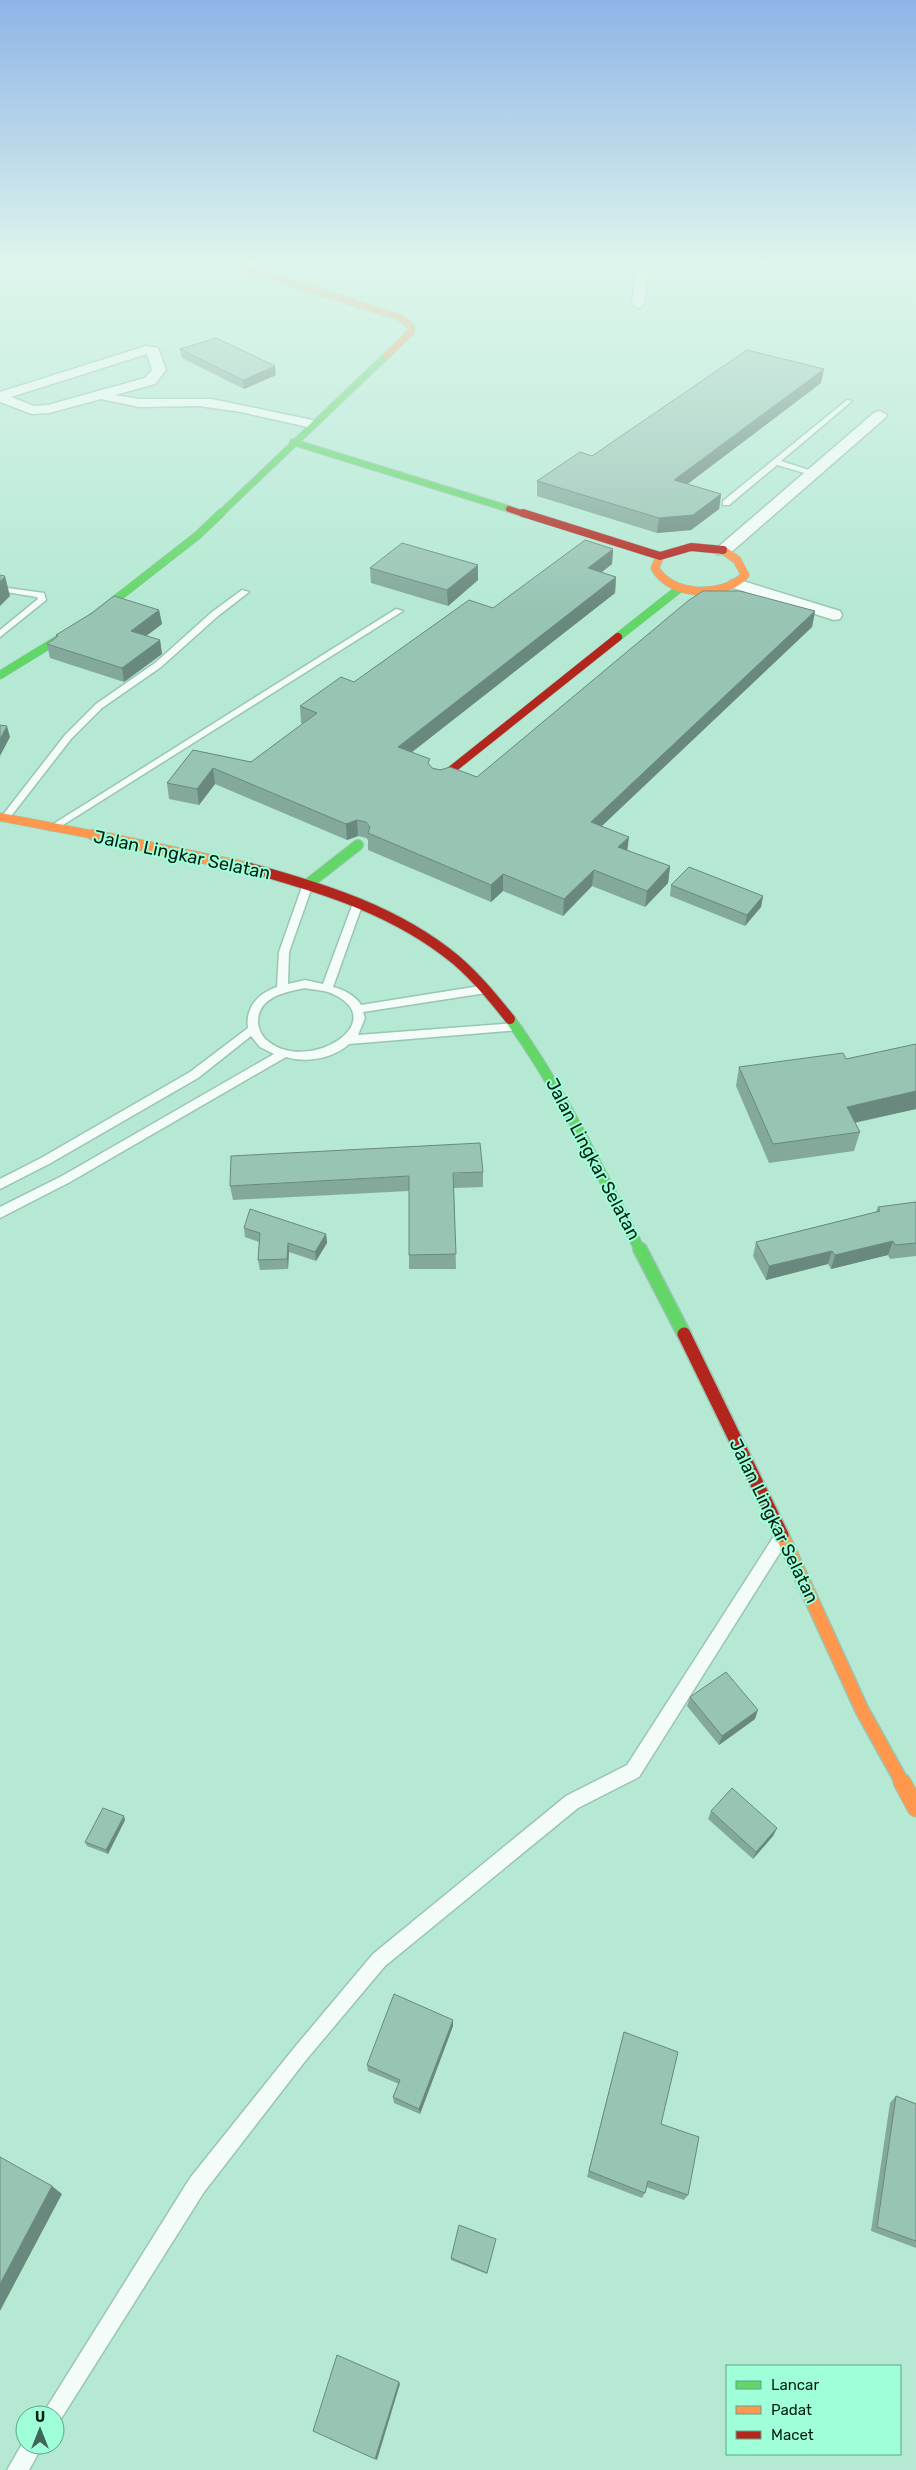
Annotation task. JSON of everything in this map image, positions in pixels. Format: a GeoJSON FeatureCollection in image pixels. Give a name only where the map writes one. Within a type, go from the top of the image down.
{"type":"FeatureCollection","features":[{"type":"Feature","properties":{"kind":"main road"},"geometry":{"type":"LineString","coordinates":[[0,675],[88,621],[198,534],[360,379]]}},
{"type":"Feature","properties":{"kind":"main road"},"geometry":{"type":"LineString","coordinates":[[293,442],[660,556]]}},
{"type":"Feature","properties":{"kind":"main road"},"geometry":{"type":"LineString","coordinates":[[683,547],[703,547],[723,551],[736,557],[744,564],[745,575],[736,584],[710,590],[680,588],[661,579],[655,571],[654,563],[660,556],[668,550],[683,547]]}},
{"type":"Feature","properties":{"kind":"main road"},"geometry":{"type":"LineString","coordinates":[[440,778],[680,588]]}},
{"type":"Feature","properties":{"kind":"main road","name":"Jalan Lingkar Selatan"},"geometry":{"type":"LineString","coordinates":[[2,818],[189,852],[308,884],[416,928],[456,959],[486,989],[516,1027],[550,1078],[643,1253],[782,1536],[888,1764],[916,1808]]}},
{"type":"Feature","properties":{"kind":"main road"},"geometry":{"type":"LineString","coordinates":[[308,884],[358,845]]}},
{"type":"Feature","properties":{"kind":"street"},"geometry":{"type":"LineString","coordinates":[[0,397],[55,379]]}},
{"type":"Feature","properties":{"kind":"street"},"geometry":{"type":"LineString","coordinates":[[0,397],[32,410],[40,410],[104,395],[152,379]]}},
{"type":"Feature","properties":{"kind":"street"},"geometry":{"type":"LineString","coordinates":[[104,395],[114,400],[139,404],[200,402],[312,424]]}},
{"type":"Feature","properties":{"kind":"street"},"geometry":{"type":"LineString","coordinates":[[723,551],[880,415]]}},
{"type":"Feature","properties":{"kind":"street"},"geometry":{"type":"LineString","coordinates":[[736,584],[834,615]]}},
{"type":"Feature","properties":{"kind":"lane"},"geometry":{"type":"LineString","coordinates":[[726,503],[848,401]]}},
{"type":"Feature","properties":{"kind":"lane"},"geometry":{"type":"LineString","coordinates":[[776,462],[812,474]]}},
{"type":"Feature","properties":{"kind":"lane"},"geometry":{"type":"LineString","coordinates":[[0,589],[42,597],[41,602],[0,634]]}},
{"type":"Feature","properties":{"kind":"lane"},"geometry":{"type":"LineString","coordinates":[[2,818],[68,737],[99,706],[158,665],[215,614],[245,592]]}},
{"type":"Feature","properties":{"kind":"lane"},"geometry":{"type":"LineString","coordinates":[[52,828],[399,610]]}},
{"type":"Feature","properties":{"kind":"lane"},"geometry":{"type":"LineString","coordinates":[[282,988],[284,952],[308,884]]}},
{"type":"Feature","properties":{"kind":"lane"},"geometry":{"type":"LineString","coordinates":[[328,986],[358,903]]}},
{"type":"Feature","properties":{"kind":"lane"},"geometry":{"type":"LineString","coordinates":[[305,984],[328,986],[347,995],[359,1009],[359,1025],[349,1040],[330,1052],[322,1054],[306,1057],[282,1054],[263,1045],[252,1030],[252,1014],[263,999],[282,988],[305,984]]}},
{"type":"Feature","properties":{"kind":"lane"},"geometry":{"type":"LineString","coordinates":[[359,1009],[486,989]]}},
{"type":"Feature","properties":{"kind":"lane"},"geometry":{"type":"LineString","coordinates":[[349,1040],[516,1027]]}},
{"type":"Feature","properties":{"kind":"lane"},"geometry":{"type":"LineString","coordinates":[[0,1184],[45,1161],[194,1076],[252,1030]]}},
{"type":"Feature","properties":{"kind":"lane"},"geometry":{"type":"LineString","coordinates":[[0,1214],[66,1180],[282,1054]]}},
{"type":"Feature","properties":{"kind":"lane"},"geometry":{"type":"LineString","coordinates":[[58,2405],[197,2185],[300,2054],[379,1960],[537,1833],[572,1802],[633,1772],[782,1536]]}},
{"type":"Feature","properties":{"kind":"lane"},"geometry":{"type":"LineString","coordinates":[[17,2470],[27,2455]]}},
{"type":"Feature","properties":{"kind":"building"},"geometry":{"type":"Polygon","coordinates":[[[704,379],[810,379],[674,480],[721,494],[693,515],[659,518],[537,481],[580,452],[592,456],[704,379]]]}},
{"type":"Feature","properties":{"kind":"building"},"geometry":{"type":"Polygon","coordinates":[[[585,540],[613,549],[588,568],[616,577],[398,747],[430,759],[428,763],[432,768],[440,770],[450,767],[477,777],[689,600],[703,591],[740,591],[815,611],[591,822],[629,837],[618,847],[670,866],[647,891],[594,870],[564,899],[503,874],[491,885],[368,833],[370,827],[366,822],[357,820],[346,824],[213,768],[197,789],[167,783],[193,750],[251,762],[317,713],[300,706],[341,677],[354,682],[469,600],[493,608],[585,540]]]}},
{"type":"Feature","properties":{"kind":"building"},"geometry":{"type":"Polygon","coordinates":[[[402,543],[478,565],[447,590],[370,568],[402,543]]]}},
{"type":"Feature","properties":{"kind":"building"},"geometry":{"type":"Polygon","coordinates":[[[0,575],[5,576],[0,582],[0,575]]]}},
{"type":"Feature","properties":{"kind":"building"},"geometry":{"type":"Polygon","coordinates":[[[114,596],[159,610],[131,631],[160,640],[122,668],[47,644],[58,636],[56,635],[92,613],[114,596]]]}},
{"type":"Feature","properties":{"kind":"building"},"geometry":{"type":"Polygon","coordinates":[[[0,725],[7,726],[0,739],[0,725]]]}},
{"type":"Feature","properties":{"kind":"building"},"geometry":{"type":"Polygon","coordinates":[[[689,867],[763,896],[747,915],[671,885],[689,867]]]}},
{"type":"Feature","properties":{"kind":"building"},"geometry":{"type":"Polygon","coordinates":[[[916,1044],[916,1091],[847,1107],[860,1132],[773,1144],[739,1067],[843,1053],[846,1059],[916,1044]]]}},
{"type":"Feature","properties":{"kind":"building"},"geometry":{"type":"Polygon","coordinates":[[[480,1143],[483,1172],[453,1173],[456,1254],[409,1255],[409,1176],[230,1186],[231,1156],[480,1143]]]}},
{"type":"Feature","properties":{"kind":"building"},"geometry":{"type":"Polygon","coordinates":[[[916,1202],[916,1243],[895,1245],[893,1241],[835,1255],[832,1251],[769,1266],[756,1242],[880,1211],[878,1207],[916,1202]]]}},
{"type":"Feature","properties":{"kind":"building"},"geometry":{"type":"Polygon","coordinates":[[[250,1209],[326,1234],[315,1252],[288,1243],[287,1259],[258,1260],[260,1233],[244,1228],[250,1209]]]}},
{"type":"Feature","properties":{"kind":"building"},"geometry":{"type":"Polygon","coordinates":[[[726,1672],[758,1710],[722,1736],[690,1697],[726,1672]]]}},
{"type":"Feature","properties":{"kind":"building"},"geometry":{"type":"Polygon","coordinates":[[[732,1788],[777,1828],[756,1852],[711,1811],[732,1788]]]}},
{"type":"Feature","properties":{"kind":"building"},"geometry":{"type":"Polygon","coordinates":[[[103,1808],[124,1816],[106,1850],[85,1842],[103,1808]]]}},
{"type":"Feature","properties":{"kind":"building"},"geometry":{"type":"Polygon","coordinates":[[[394,1994],[453,2020],[419,2109],[393,2097],[400,2080],[367,2065],[394,1994]]]}},
{"type":"Feature","properties":{"kind":"building"},"geometry":{"type":"Polygon","coordinates":[[[624,2032],[678,2052],[661,2124],[699,2137],[688,2195],[648,2181],[645,2193],[589,2171],[624,2032]]]}},
{"type":"Feature","properties":{"kind":"building"},"geometry":{"type":"Polygon","coordinates":[[[896,2096],[916,2104],[916,2241],[877,2227],[896,2096]]]}},
{"type":"Feature","properties":{"kind":"building"},"geometry":{"type":"Polygon","coordinates":[[[0,2157],[52,2186],[0,2284],[0,2157]]]}},
{"type":"Feature","properties":{"kind":"building"},"geometry":{"type":"Polygon","coordinates":[[[459,2225],[496,2239],[487,2273],[451,2258],[459,2225]]]}},
{"type":"Feature","properties":{"kind":"building"},"geometry":{"type":"Polygon","coordinates":[[[337,2355],[399,2382],[375,2459],[313,2431],[337,2355]]]}},
{"type":"Feature","properties":{"kind":"traffic: fast"},"geometry":{"type":"LineString","coordinates":[[0,675],[88,621],[198,535],[362,379]]}},
{"type":"Feature","properties":{"kind":"traffic: fast"},"geometry":{"type":"LineString","coordinates":[[293,442],[509,509]]}},
{"type":"Feature","properties":{"kind":"traffic: fast"},"geometry":{"type":"LineString","coordinates":[[618,637],[680,588]]}},
{"type":"Feature","properties":{"kind":"traffic: fast"},"geometry":{"type":"LineString","coordinates":[[308,884],[358,845]]}},
{"type":"Feature","properties":{"kind":"traffic: fast"},"geometry":{"type":"LineString","coordinates":[[510,1019],[528,1044],[571,1117],[684,1334]]}},
{"type":"Feature","properties":{"kind":"traffic: slow"},"geometry":{"type":"LineString","coordinates":[[660,556],[655,568],[667,582],[677,587],[713,590],[733,585],[745,575],[737,560],[723,550]]}},
{"type":"Feature","properties":{"kind":"traffic: slow"},"geometry":{"type":"LineString","coordinates":[[0,817],[172,850],[250,868]]}},
{"type":"Feature","properties":{"kind":"traffic: slow"},"geometry":{"type":"LineString","coordinates":[[782,1535],[862,1710],[916,1808]]}},
{"type":"Feature","properties":{"kind":"traffic: jam"},"geometry":{"type":"LineString","coordinates":[[509,509],[660,556],[675,550],[691,547],[723,550]]}},
{"type":"Feature","properties":{"kind":"traffic: jam"},"geometry":{"type":"LineString","coordinates":[[440,779],[618,637]]}},
{"type":"Feature","properties":{"kind":"traffic: jam"},"geometry":{"type":"LineString","coordinates":[[250,868],[325,890],[361,903],[395,919],[427,938],[457,961],[484,987],[510,1019]]}},
{"type":"Feature","properties":{"kind":"traffic: jam"},"geometry":{"type":"LineString","coordinates":[[684,1334],[782,1535]]}}]}
